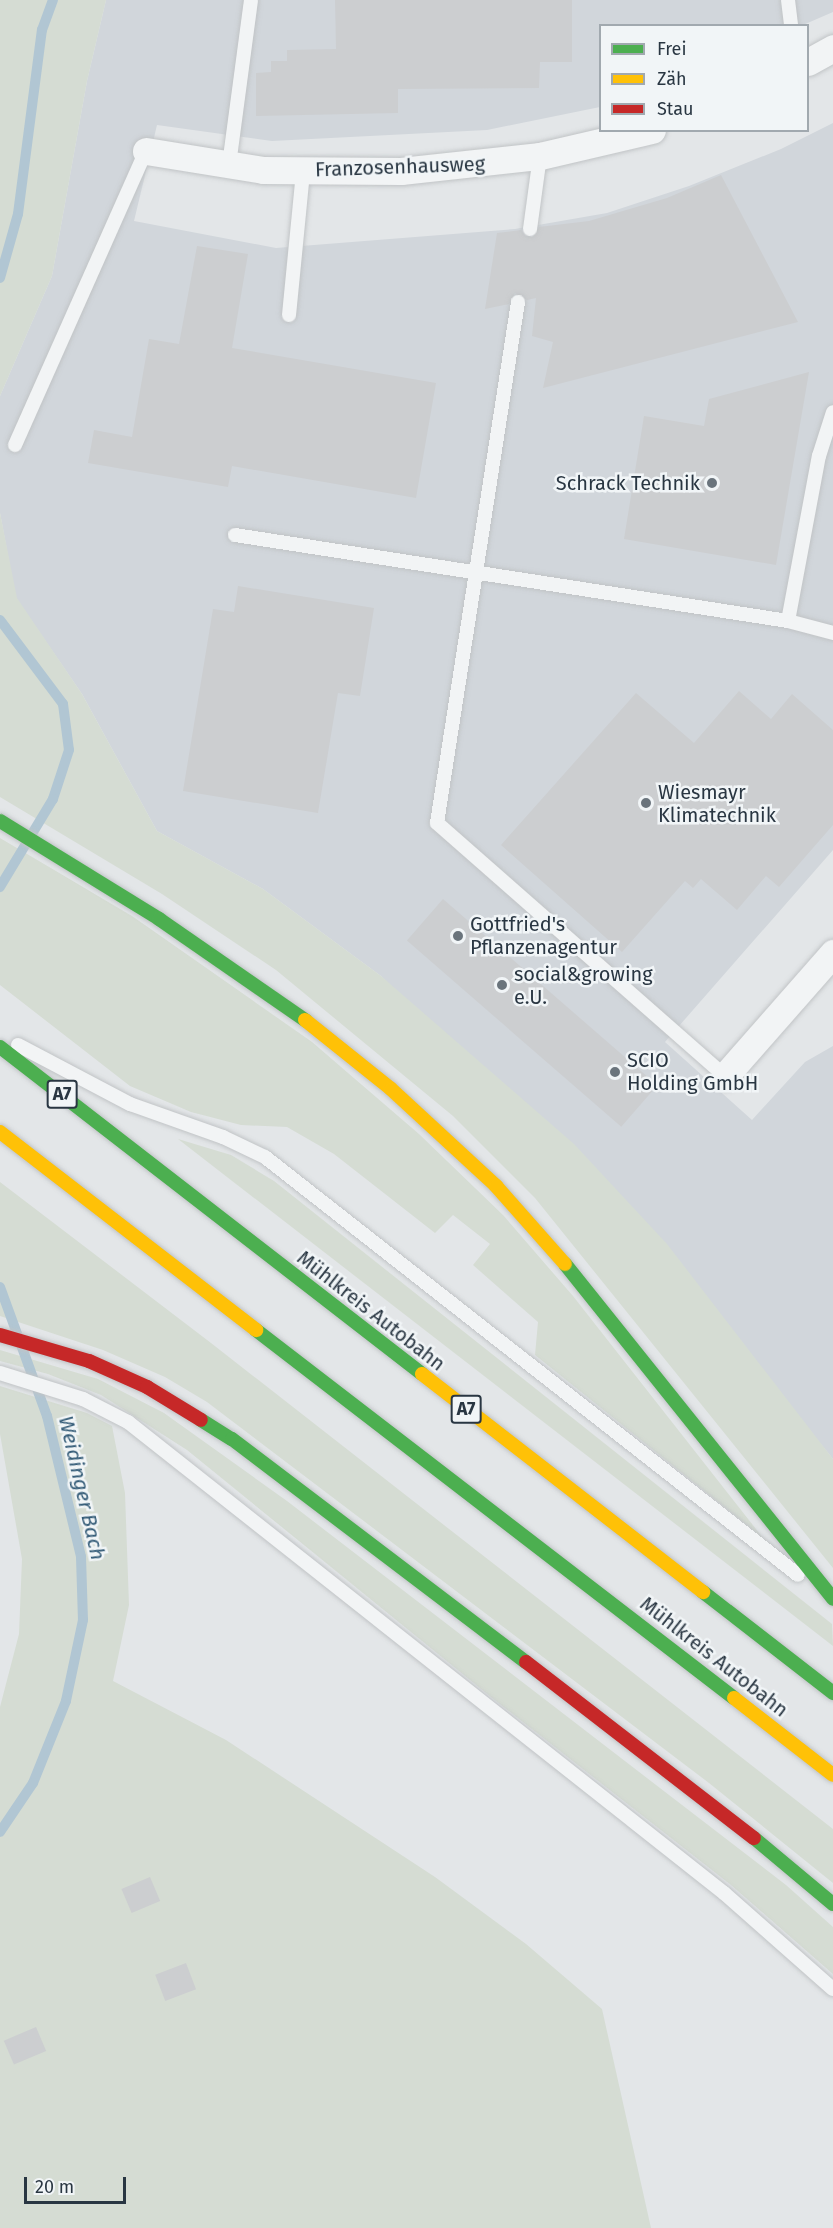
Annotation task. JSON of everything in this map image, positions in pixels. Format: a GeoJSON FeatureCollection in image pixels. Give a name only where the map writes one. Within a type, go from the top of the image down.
{"type":"FeatureCollection","features":[{"type":"Feature","properties":{"kind":"highway"},"geometry":{"type":"LineString","coordinates":[[3,823],[159,919],[321,1031],[391,1089],[496,1186],[579,1279],[833,1601]]}},
{"type":"Feature","properties":{"kind":"highway","name":"Mühlkreis Autobahn"},"geometry":{"type":"LineString","coordinates":[[0,1047],[833,1693]]}},
{"type":"Feature","properties":{"kind":"highway","name":"Mühlkreis Autobahn"},"geometry":{"type":"LineString","coordinates":[[0,1132],[833,1775]]}},
{"type":"Feature","properties":{"kind":"highway"},"geometry":{"type":"LineString","coordinates":[[0,1335],[89,1361],[147,1388],[232,1439],[726,1814],[833,1904]]}},
{"type":"Feature","properties":{"kind":"street"},"geometry":{"type":"LineString","coordinates":[[809,61],[833,48]]}},
{"type":"Feature","properties":{"kind":"street","name":"Franzosenhausweg"},"geometry":{"type":"LineString","coordinates":[[146,151],[229,165],[303,171],[402,171],[540,156],[643,132]]}},
{"type":"Feature","properties":{"kind":"street"},"geometry":{"type":"LineString","coordinates":[[725,1076],[833,953]]}},
{"type":"Feature","properties":{"kind":"lane"},"geometry":{"type":"LineString","coordinates":[[229,165],[251,0]]}},
{"type":"Feature","properties":{"kind":"lane"},"geometry":{"type":"LineString","coordinates":[[788,0],[791,24]]}},
{"type":"Feature","properties":{"kind":"lane"},"geometry":{"type":"LineString","coordinates":[[15,445],[146,151]]}},
{"type":"Feature","properties":{"kind":"lane"},"geometry":{"type":"LineString","coordinates":[[530,229],[540,156]]}},
{"type":"Feature","properties":{"kind":"lane"},"geometry":{"type":"LineString","coordinates":[[289,315],[303,171]]}},
{"type":"Feature","properties":{"kind":"lane"},"geometry":{"type":"LineString","coordinates":[[518,302],[478,573],[437,824],[725,1076]]}},
{"type":"Feature","properties":{"kind":"lane"},"geometry":{"type":"LineString","coordinates":[[788,621],[819,456],[833,412]]}},
{"type":"Feature","properties":{"kind":"lane"},"geometry":{"type":"LineString","coordinates":[[235,535],[788,621],[833,633]]}},
{"type":"Feature","properties":{"kind":"lane"},"geometry":{"type":"LineString","coordinates":[[0,1040],[22,1046],[130,1104],[223,1137],[265,1157],[833,1601]]}},
{"type":"Feature","properties":{"kind":"lane"},"geometry":{"type":"LineString","coordinates":[[0,1373],[83,1399],[128,1422],[186,1464],[724,1893],[833,1989]]}},
{"type":"Feature","properties":{"kind":"lane"},"geometry":{"type":"LineString","coordinates":[[816,1762],[833,1786]]}},
{"type":"Feature","properties":{"kind":"shaded area"},"geometry":{"type":"Polygon","coordinates":[[[0,0],[106,0],[87,81],[52,276],[0,396],[0,0]]]}},
{"type":"Feature","properties":{"kind":"shaded area"},"geometry":{"type":"Polygon","coordinates":[[[106,0],[833,0],[833,12],[805,24],[599,24],[599,107],[487,130],[272,141],[157,125],[134,221],[276,248],[515,229],[607,213],[689,186],[781,149],[833,123],[833,850],[665,1042],[752,1120],[805,1062],[833,1046],[833,1459],[777,1390],[381,976],[263,889],[157,831],[82,694],[16,598],[0,513],[0,396],[52,276],[87,81],[106,0]]]}},
{"type":"Feature","properties":{"kind":"shaded area"},"geometry":{"type":"Polygon","coordinates":[[[0,513],[17,598],[82,694],[157,831],[263,889],[381,976],[574,1144],[667,1244],[833,1459],[833,1568],[535,1198],[453,1116],[276,970],[162,894],[0,797],[0,513]]]}},
{"type":"Feature","properties":{"kind":"shaded area"},"geometry":{"type":"Polygon","coordinates":[[[0,838],[132,916],[312,1042],[419,1134],[503,1215],[573,1296],[763,1538],[535,1355],[538,1322],[473,1265],[490,1244],[453,1215],[435,1233],[334,1154],[287,1127],[241,1125],[191,1112],[130,1086],[0,985],[0,838]]]}},
{"type":"Feature","properties":{"kind":"shaded area"},"geometry":{"type":"Polygon","coordinates":[[[178,1139],[231,1155],[274,1181],[832,1624],[833,1646],[178,1139]]]}},
{"type":"Feature","properties":{"kind":"shaded area"},"geometry":{"type":"Polygon","coordinates":[[[0,1182],[211,1343],[833,1829],[833,1883],[709,1783],[207,1402],[165,1377],[103,1350],[0,1316],[0,1182]]]}},
{"type":"Feature","properties":{"kind":"shaded area"},"geometry":{"type":"Polygon","coordinates":[[[0,1350],[98,1379],[164,1413],[287,1501],[786,1885],[833,1927],[833,1974],[731,1885],[491,1697],[187,1450],[101,1395],[48,1374],[0,1361],[0,1350]]]}},
{"type":"Feature","properties":{"kind":"shaded area"},"geometry":{"type":"Polygon","coordinates":[[[0,1386],[87,1413],[112,1426],[125,1493],[129,1605],[113,1681],[226,1740],[435,1877],[526,1944],[602,2009],[651,2228],[0,2228],[0,1707],[19,1634],[22,1559],[0,1434],[0,1386]]]}},
{"type":"Feature","properties":{"kind":"building"},"geometry":{"type":"Polygon","coordinates":[[[335,0],[572,0],[572,62],[540,62],[539,88],[398,89],[398,113],[256,116],[256,73],[271,72],[271,61],[287,61],[287,50],[336,49],[335,0]]]}},
{"type":"Feature","properties":{"kind":"building"},"geometry":{"type":"Polygon","coordinates":[[[721,175],[798,322],[543,388],[553,342],[532,336],[536,298],[527,300],[515,293],[509,304],[485,309],[497,233],[521,230],[525,236],[533,237],[539,227],[589,221],[667,198],[721,175]]]}},
{"type":"Feature","properties":{"kind":"building"},"geometry":{"type":"Polygon","coordinates":[[[197,246],[248,254],[232,348],[436,383],[416,498],[232,466],[228,487],[88,463],[94,430],[132,437],[149,339],[179,344],[197,246]]]}},
{"type":"Feature","properties":{"kind":"building","name":"Schrack Technik"},"geometry":{"type":"Polygon","coordinates":[[[809,372],[776,565],[624,539],[644,416],[704,426],[709,399],[809,372]]]}},
{"type":"Feature","properties":{"kind":"building"},"geometry":{"type":"Polygon","coordinates":[[[238,586],[374,608],[360,696],[338,693],[318,813],[183,791],[213,609],[234,612],[238,586]]]}},
{"type":"Feature","properties":{"kind":"building","name":"Wiesmayr Klimatechnik"},"geometry":{"type":"Polygon","coordinates":[[[739,691],[771,719],[792,694],[833,730],[833,825],[779,887],[766,876],[737,910],[701,879],[693,888],[685,881],[622,952],[501,845],[636,693],[694,743],[739,691]]]}},
{"type":"Feature","properties":{"kind":"building"},"geometry":{"type":"Polygon","coordinates":[[[443,899],[657,1085],[621,1127],[407,941],[443,899]]]}},
{"type":"Feature","properties":{"kind":"building"},"geometry":{"type":"Polygon","coordinates":[[[150,1877],[160,1901],[132,1913],[121,1889],[150,1877]]]}},
{"type":"Feature","properties":{"kind":"building"},"geometry":{"type":"Polygon","coordinates":[[[186,1963],[196,1989],[165,2001],[155,1975],[186,1963]]]}},
{"type":"Feature","properties":{"kind":"building"},"geometry":{"type":"Polygon","coordinates":[[[36,2027],[46,2051],[14,2065],[4,2041],[36,2027]]]}},
{"type":"Feature","properties":{"kind":"waterway","name":"Weidinger Bach"},"geometry":{"type":"LineString","coordinates":[[0,278],[18,214],[42,30],[53,0]]}},
{"type":"Feature","properties":{"kind":"waterway","name":"Weidinger Bach"},"geometry":{"type":"LineString","coordinates":[[0,620],[63,704],[69,750],[53,799],[0,887]]}},
{"type":"Feature","properties":{"kind":"waterway","name":"Weidinger Bach"},"geometry":{"type":"LineString","coordinates":[[0,1287],[47,1416],[81,1557],[83,1620],[66,1701],[33,1783],[0,1832]]}},
{"type":"Feature","properties":{"kind":"traffic: fast"},"geometry":{"type":"LineString","coordinates":[[0,821],[159,919],[305,1020]]}},
{"type":"Feature","properties":{"kind":"traffic: fast"},"geometry":{"type":"LineString","coordinates":[[0,1047],[422,1374]]}},
{"type":"Feature","properties":{"kind":"traffic: fast"},"geometry":{"type":"LineString","coordinates":[[565,1264],[833,1599]]}},
{"type":"Feature","properties":{"kind":"traffic: fast"},"geometry":{"type":"LineString","coordinates":[[256,1330],[734,1698]]}},
{"type":"Feature","properties":{"kind":"traffic: fast"},"geometry":{"type":"LineString","coordinates":[[201,1420],[232,1439],[526,1662]]}},
{"type":"Feature","properties":{"kind":"traffic: fast"},"geometry":{"type":"LineString","coordinates":[[703,1592],[833,1693]]}},
{"type":"Feature","properties":{"kind":"traffic: fast"},"geometry":{"type":"LineString","coordinates":[[754,1838],[833,1904]]}},
{"type":"Feature","properties":{"kind":"traffic: slow"},"geometry":{"type":"LineString","coordinates":[[305,1020],[391,1089],[496,1186],[565,1264]]}},
{"type":"Feature","properties":{"kind":"traffic: slow"},"geometry":{"type":"LineString","coordinates":[[0,1132],[256,1330]]}},
{"type":"Feature","properties":{"kind":"traffic: slow"},"geometry":{"type":"LineString","coordinates":[[422,1374],[703,1592]]}},
{"type":"Feature","properties":{"kind":"traffic: slow"},"geometry":{"type":"LineString","coordinates":[[734,1698],[833,1775]]}},
{"type":"Feature","properties":{"kind":"traffic: jam"},"geometry":{"type":"LineString","coordinates":[[0,1335],[89,1361],[147,1387],[201,1420]]}},
{"type":"Feature","properties":{"kind":"traffic: jam"},"geometry":{"type":"LineString","coordinates":[[526,1662],[754,1838]]}},
{"type":"Feature","properties":{"kind":"place","name":"Schrack Technik"},"geometry":{"type":"Point","coordinates":[712,483]}},
{"type":"Feature","properties":{"kind":"place","name":"Wiesmayr Klimatechnik"},"geometry":{"type":"Point","coordinates":[646,803]}},
{"type":"Feature","properties":{"kind":"place","name":"Gottfried's Pflanzenagentur"},"geometry":{"type":"Point","coordinates":[458,936]}},
{"type":"Feature","properties":{"kind":"place","name":"social&growing e.U."},"geometry":{"type":"Point","coordinates":[502,985]}},
{"type":"Feature","properties":{"kind":"place","name":"SCIO Holding GmbH"},"geometry":{"type":"Point","coordinates":[615,1072]}}]}
